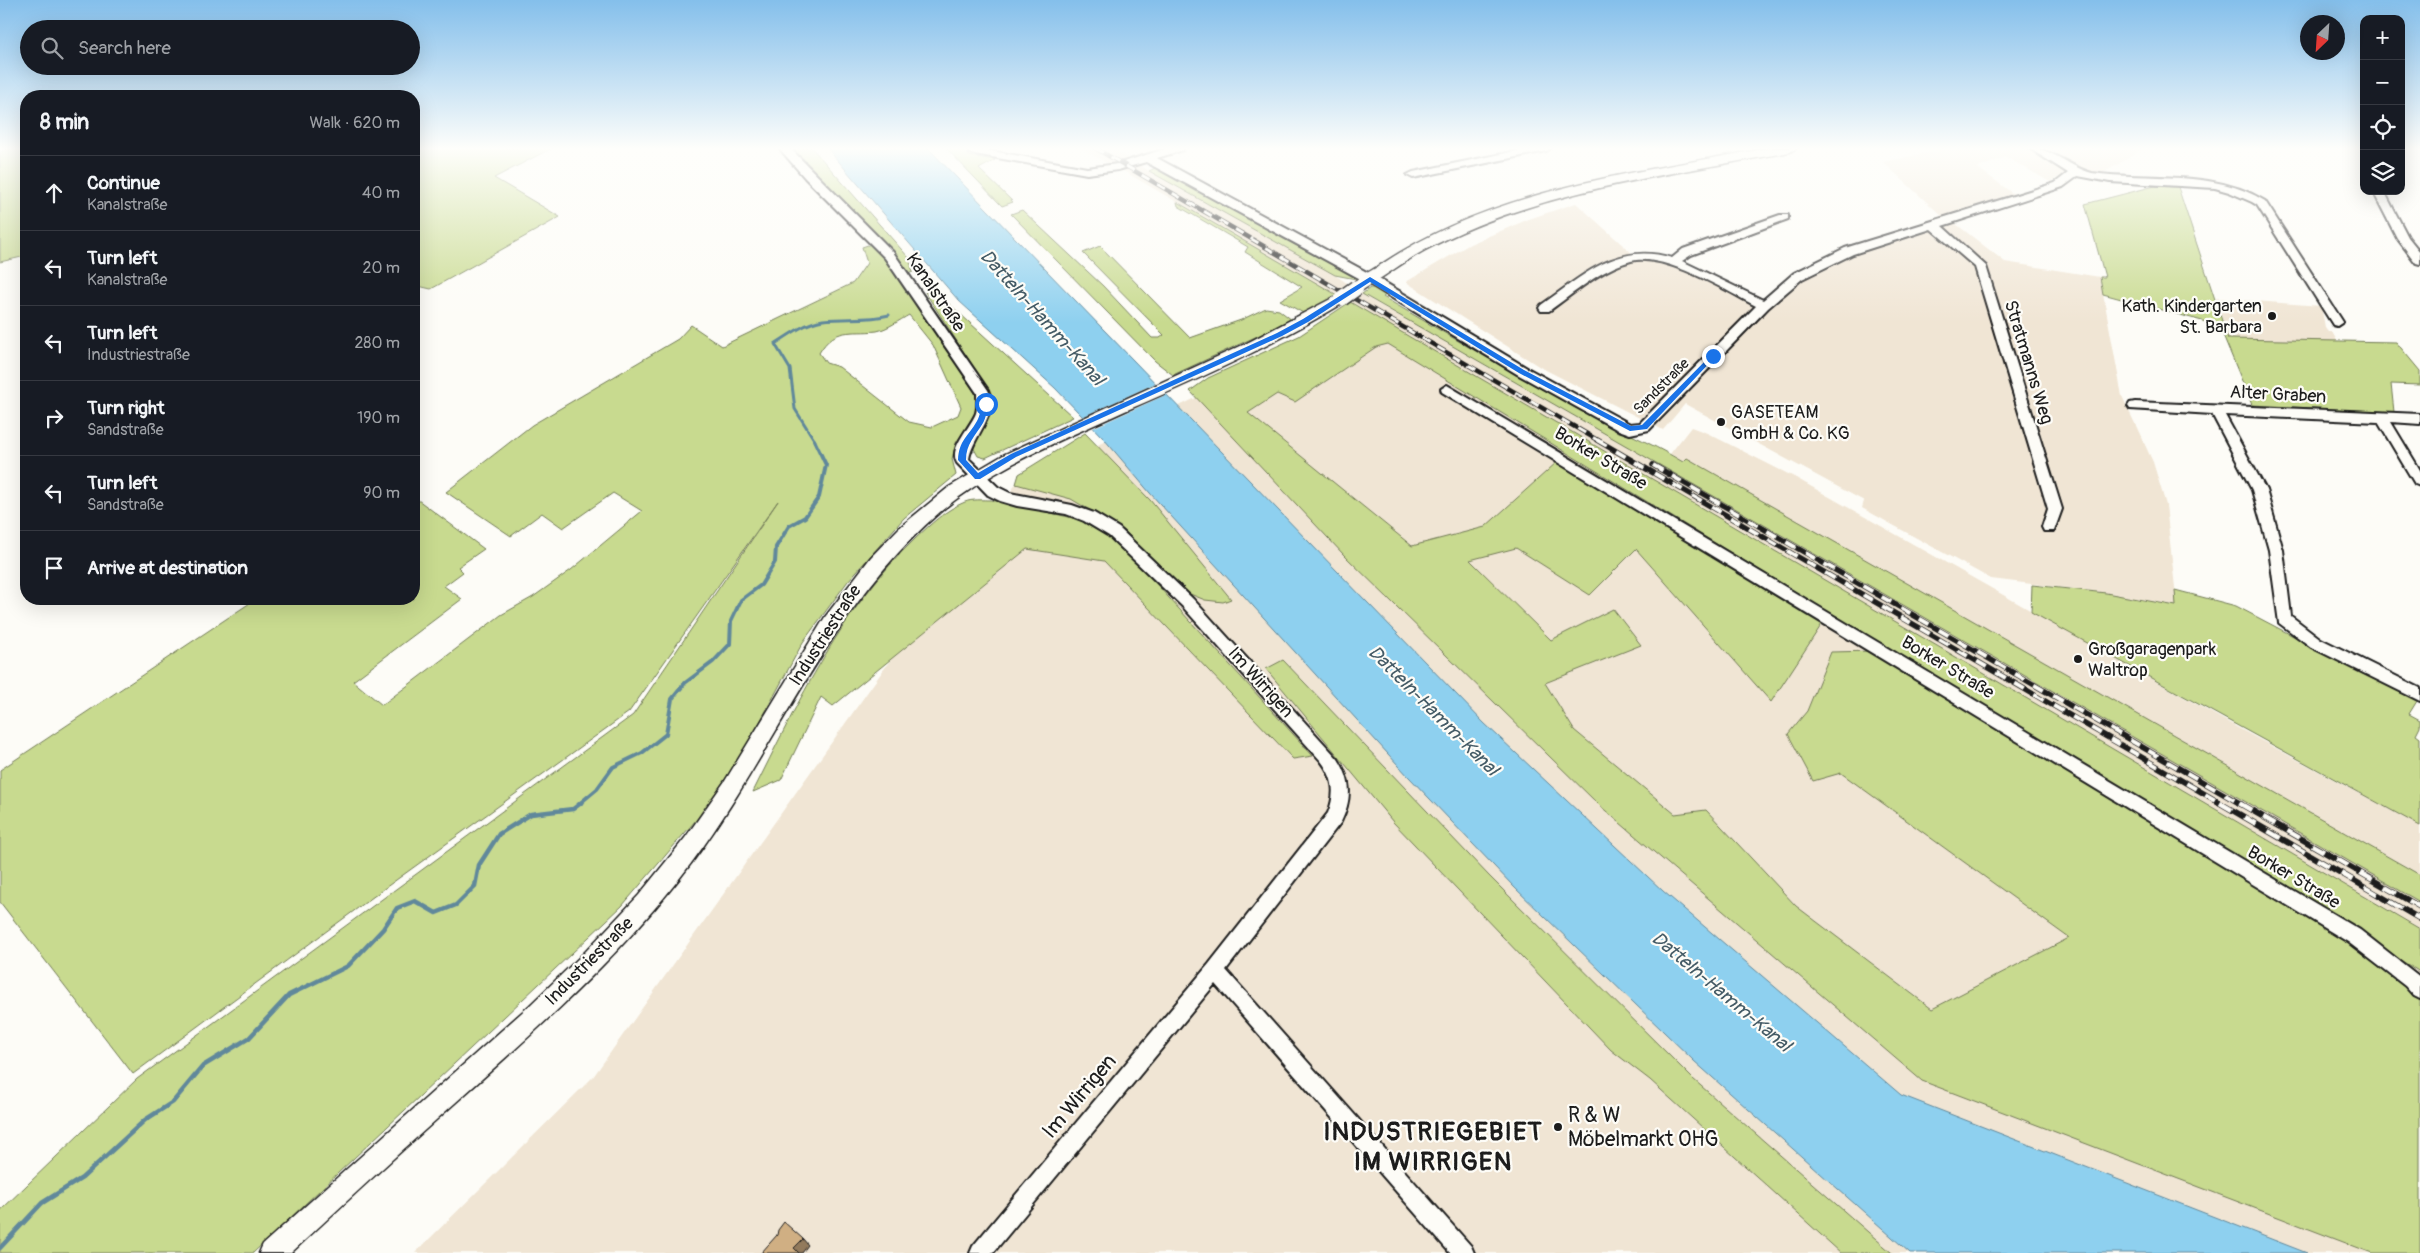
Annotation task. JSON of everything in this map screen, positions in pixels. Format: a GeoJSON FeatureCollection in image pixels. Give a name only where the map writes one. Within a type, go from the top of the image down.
{"type":"FeatureCollection","features":[{"type":"Feature","properties":{"kind":"main road","name":"Industriestraße"},"geometry":{"type":"LineString","coordinates":[[272,1253],[360,1171],[520,1030],[628,923],[671,873],[721,806],[828,625],[862,578],[916,523],[940,502],[1013,456],[1279,335],[1342,298],[1429,242],[1517,206]]}},
{"type":"Feature","properties":{"kind":"street","name":"Kanalstraße"},"geometry":{"type":"LineString","coordinates":[[840,206],[889,254],[983,393],[986,404],[984,413],[980,422],[969,436],[962,452],[962,460],[978,477]]}},
{"type":"Feature","properties":{"kind":"street","name":"Sandstraße"},"geometry":{"type":"LineString","coordinates":[[1243,206],[1370,279],[1522,371],[1630,429],[1644,427],[1764,305],[1798,276],[1849,251],[1992,206]]}},
{"type":"Feature","properties":{"kind":"street"},"geometry":{"type":"LineString","coordinates":[[2263,206],[2336,322]]}},
{"type":"Feature","properties":{"kind":"street"},"geometry":{"type":"LineString","coordinates":[[2386,206],[2403,238],[2420,260]]}},
{"type":"Feature","properties":{"kind":"street"},"geometry":{"type":"LineString","coordinates":[[1674,262],[1687,252],[1784,216]]}},
{"type":"Feature","properties":{"kind":"street","name":"Stratmanns Weg"},"geometry":{"type":"LineString","coordinates":[[1934,225],[1980,266],[2055,509],[2049,527]]}},
{"type":"Feature","properties":{"kind":"street"},"geometry":{"type":"LineString","coordinates":[[1545,308],[1616,262],[1634,256],[1654,256],[1674,262],[1764,305]]}},
{"type":"Feature","properties":{"kind":"street","name":"Borker Straße"},"geometry":{"type":"LineString","coordinates":[[1447,389],[2354,936],[2411,980],[2420,990]]}},
{"type":"Feature","properties":{"kind":"street","name":"Alter Graben"},"geometry":{"type":"LineString","coordinates":[[2135,406],[2420,419]]}},
{"type":"Feature","properties":{"kind":"street"},"geometry":{"type":"LineString","coordinates":[[2216,410],[2258,490],[2276,550],[2284,619],[2316,643],[2420,695]]}},
{"type":"Feature","properties":{"kind":"street"},"geometry":{"type":"LineString","coordinates":[[2382,418],[2420,481]]}},
{"type":"Feature","properties":{"kind":"street","name":"Im Wirrigen"},"geometry":{"type":"LineString","coordinates":[[978,477],[993,491],[1005,497],[1017,501],[1068,509],[1089,517],[1114,532],[1188,603],[1338,769],[1342,793],[1335,817],[1214,970],[980,1253]]}},
{"type":"Feature","properties":{"kind":"street"},"geometry":{"type":"LineString","coordinates":[[1214,970],[1464,1253]]}},
{"type":"Feature","properties":{"kind":"shaded area"},"geometry":{"type":"Polygon","coordinates":[[[1185,206],[1212,206],[1335,275],[1375,302],[2420,902],[2420,929],[1185,206]]]}},
{"type":"Feature","properties":{"kind":"shaded area"},"geometry":{"type":"Polygon","coordinates":[[[1566,206],[1580,206],[1634,255],[1654,256],[1763,305],[1798,276],[1849,251],[1934,225],[1956,224],[2005,262],[2100,277],[2122,396],[2153,462],[2166,505],[2177,606],[2106,593],[1991,579],[1862,508],[1864,501],[1685,404],[1663,430],[1540,367],[1406,282],[1470,244],[1529,219],[1566,206]]]}},
{"type":"Feature","properties":{"kind":"shaded area"},"geometry":{"type":"Polygon","coordinates":[[[1932,206],[1977,206],[1943,217],[1932,206]]]}},
{"type":"Feature","properties":{"kind":"shaded area","name":"Kath. Kindergarten St. Barbara"},"geometry":{"type":"Polygon","coordinates":[[[2216,298],[2321,306],[2325,327],[2329,332],[2332,332],[2340,346],[2228,339],[2216,298]]]}},
{"type":"Feature","properties":{"kind":"shaded area"},"geometry":{"type":"Polygon","coordinates":[[[1359,320],[2420,944],[2420,1253],[415,1253],[593,1077],[1016,484],[1359,320]]]}},
{"type":"Feature","properties":{"kind":"shaded area","name":"Großgaragenpark Waltrop"},"geometry":{"type":"Polygon","coordinates":[[[1691,427],[1707,433],[1796,478],[2242,730],[2420,826],[2420,875],[1687,459],[1683,462],[1670,454],[1691,427]]]}},
{"type":"Feature","properties":{"kind":"green space"},"geometry":{"type":"Polygon","coordinates":[[[0,206],[20,206],[20,257],[0,262],[0,206]]]}},
{"type":"Feature","properties":{"kind":"green space"},"geometry":{"type":"Polygon","coordinates":[[[420,206],[542,206],[560,217],[431,289],[420,286],[420,206]]]}},
{"type":"Feature","properties":{"kind":"green space"},"geometry":{"type":"Polygon","coordinates":[[[849,206],[864,206],[909,258],[913,272],[910,273],[875,232],[849,206]]]}},
{"type":"Feature","properties":{"kind":"green space"},"geometry":{"type":"Polygon","coordinates":[[[1179,206],[1185,206],[1337,295],[1305,314],[1280,300],[1302,287],[1245,252],[1248,247],[1179,206]]]}},
{"type":"Feature","properties":{"kind":"green space"},"geometry":{"type":"Polygon","coordinates":[[[1212,206],[1230,206],[1346,269],[1356,279],[1335,275],[1212,206]]]}},
{"type":"Feature","properties":{"kind":"green space"},"geometry":{"type":"Polygon","coordinates":[[[2086,206],[2184,206],[2228,339],[2396,342],[2420,371],[2420,385],[2391,384],[2394,412],[2252,405],[2221,330],[2206,322],[2103,294],[2100,277],[2105,277],[2086,206]]]}},
{"type":"Feature","properties":{"kind":"green space"},"geometry":{"type":"Polygon","coordinates":[[[1022,210],[1103,286],[1152,338],[1160,338],[1164,335],[1083,253],[1100,246],[1190,338],[1241,320],[1266,308],[1279,310],[1292,320],[1173,375],[1155,361],[1011,214],[1022,210]]]}},
{"type":"Feature","properties":{"kind":"green space"},"geometry":{"type":"Polygon","coordinates":[[[871,244],[890,262],[975,393],[978,408],[956,443],[952,459],[956,475],[904,518],[848,581],[803,642],[742,755],[696,820],[622,906],[253,1253],[0,1253],[0,1211],[137,1079],[633,715],[778,501],[629,712],[385,888],[133,1074],[0,902],[0,770],[247,605],[420,605],[420,501],[484,549],[458,567],[463,572],[444,586],[462,599],[353,681],[382,705],[501,615],[533,597],[571,570],[642,511],[613,493],[563,528],[542,513],[511,536],[446,492],[532,425],[678,339],[691,325],[722,346],[853,283],[867,263],[862,247],[871,244]],[[909,315],[881,330],[838,335],[825,344],[819,353],[826,363],[839,367],[909,422],[932,427],[958,415],[961,407],[933,345],[909,315]]]}},
{"type":"Feature","properties":{"kind":"green space"},"geometry":{"type":"Polygon","coordinates":[[[1370,288],[1376,288],[1387,294],[1383,297],[1574,407],[1683,462],[1687,458],[2420,875],[2420,902],[1362,294],[1370,288]]]}},
{"type":"Feature","properties":{"kind":"green space"},"geometry":{"type":"Polygon","coordinates":[[[935,291],[1073,417],[985,458],[978,456],[973,447],[993,410],[993,397],[925,292],[935,291]]]}},
{"type":"Feature","properties":{"kind":"green space"},"geometry":{"type":"Polygon","coordinates":[[[1350,302],[2420,929],[2420,972],[1388,344],[1376,347],[1295,402],[1277,394],[1248,413],[1412,546],[1485,527],[1557,462],[1824,621],[1771,702],[1636,549],[1590,595],[1516,548],[1470,560],[1551,640],[1613,609],[1641,645],[1545,683],[1574,730],[1675,814],[1706,810],[1796,906],[1932,1009],[2069,938],[1841,773],[1813,781],[1788,734],[1807,711],[1831,652],[1873,651],[2373,955],[2420,1000],[2420,1253],[2372,1253],[1922,1081],[1599,805],[1344,555],[1190,391],[1208,378],[1299,336],[1350,302]]]}},
{"type":"Feature","properties":{"kind":"green space"},"geometry":{"type":"Polygon","coordinates":[[[1085,433],[1150,500],[1231,599],[1223,602],[1205,600],[1175,588],[1125,531],[1071,499],[1016,484],[1019,474],[1085,433]]]}},
{"type":"Feature","properties":{"kind":"green space"},"geometry":{"type":"Polygon","coordinates":[[[991,500],[1078,519],[1119,543],[1313,756],[1293,759],[1104,561],[1027,549],[833,706],[821,697],[781,780],[753,792],[787,724],[824,658],[844,625],[890,565],[916,538],[951,509],[965,502],[991,500]]]}},
{"type":"Feature","properties":{"kind":"green space"},"geometry":{"type":"Polygon","coordinates":[[[2032,585],[2106,593],[2176,606],[2175,590],[2236,606],[2417,701],[2409,714],[2420,720],[2420,727],[2416,735],[2420,738],[2420,826],[2031,612],[2032,585]]]}},
{"type":"Feature","properties":{"kind":"green space"},"geometry":{"type":"Polygon","coordinates":[[[1283,660],[1489,876],[1693,1079],[1892,1253],[1841,1253],[1650,1080],[1611,1050],[1393,822],[1266,669],[1283,660]]]}},
{"type":"Feature","properties":{"kind":"water","name":"Datteln-Hamm-Kanal"},"geometry":{"type":"Polygon","coordinates":[[[877,206],[985,206],[1484,723],[1663,891],[1901,1095],[2307,1253],[1910,1253],[1694,1061],[1514,887],[1409,777],[1150,493],[1104,439],[1055,388],[959,301],[877,206]]]}},
{"type":"Feature","properties":{"kind":"pier"},"geometry":{"type":"Polygon","coordinates":[[[1158,382],[1170,393],[1091,429],[1080,418],[1158,382]]]}},
{"type":"Feature","properties":{"kind":"building"},"geometry":{"type":"Polygon","coordinates":[[[784,1222],[803,1239],[794,1248],[799,1253],[761,1253],[777,1235],[784,1222]]]}},
{"type":"Feature","properties":{"kind":"waterway"},"geometry":{"type":"LineString","coordinates":[[815,441],[795,409],[790,369],[775,344],[798,329],[816,321],[873,318],[889,315]]}},
{"type":"Feature","properties":{"kind":"waterway"},"geometry":{"type":"LineString","coordinates":[[579,804],[597,789],[613,767],[642,753],[666,734],[672,699],[685,683],[713,662],[730,644],[731,621],[741,600],[761,585],[775,562],[776,547],[789,526],[805,517],[819,497],[826,465],[814,440]]}},
{"type":"Feature","properties":{"kind":"waterway"},"geometry":{"type":"LineString","coordinates":[[0,1248],[42,1203],[82,1178],[145,1120],[173,1102],[203,1066],[249,1038],[289,995],[348,966],[383,929],[397,908],[415,901],[436,913],[456,905],[475,886],[479,865],[499,834],[531,814],[573,809],[581,803]]}},
{"type":"Feature","properties":{"kind":"railway"},"geometry":{"type":"LineString","coordinates":[[1196,206],[1599,441]]}},
{"type":"Feature","properties":{"kind":"railway"},"geometry":{"type":"LineString","coordinates":[[1597,440],[2222,804]]}},
{"type":"Feature","properties":{"kind":"railway"},"geometry":{"type":"LineString","coordinates":[[1653,465],[2241,804]]}},
{"type":"Feature","properties":{"kind":"railway"},"geometry":{"type":"LineString","coordinates":[[2220,803],[2420,919]]}},
{"type":"Feature","properties":{"kind":"railway"},"geometry":{"type":"LineString","coordinates":[[2239,803],[2420,907]]}},
{"type":"Feature","properties":{"kind":"place","name":"Kath. Kindergarten St. Barbara"},"geometry":{"type":"Point","coordinates":[2272,316]}},
{"type":"Feature","properties":{"kind":"place","name":"GASETEAM GmbH & Co. KG"},"geometry":{"type":"Point","coordinates":[1721,422]}},
{"type":"Feature","properties":{"kind":"place","name":"Großgaragenpark Waltrop"},"geometry":{"type":"Point","coordinates":[2078,659]}},
{"type":"Feature","properties":{"kind":"place","name":"R & W Möbelmarkt OHG"},"geometry":{"type":"Point","coordinates":[1558,1127]}},
{"type":"Feature","properties":{"kind":"district","name":"INDUSTRIEGEBIET IM WIRRIGEN"},"geometry":{"type":"Point","coordinates":[1433,1146]}},
{"type":"Feature","properties":{"kind":"route"},"geometry":{"type":"LineString","coordinates":[[986,404],[980,422],[964,444],[962,452],[962,460],[978,477],[1013,456],[1279,335],[1306,321],[1370,279],[1522,371],[1621,426],[1630,429],[1644,427],[1713,356]]}}]}
